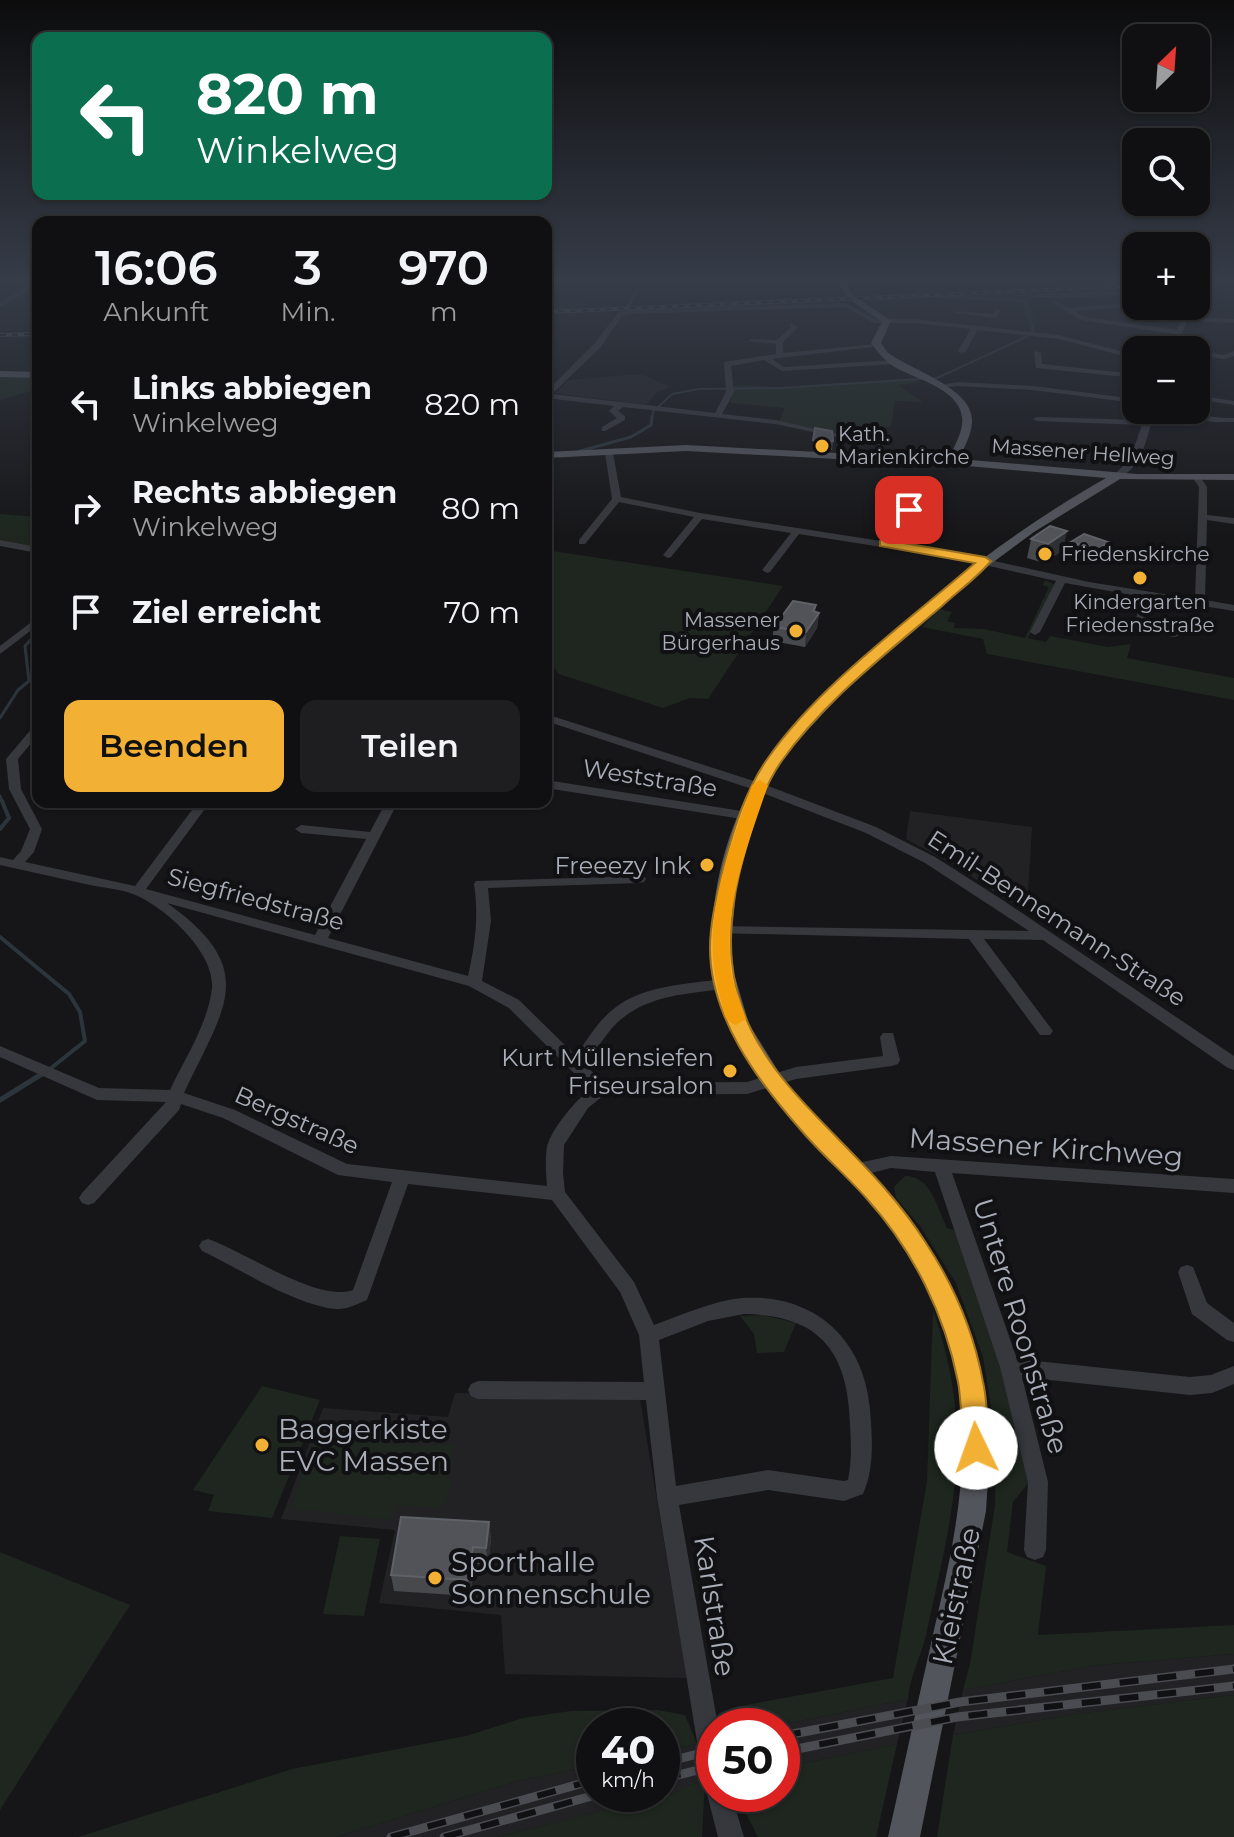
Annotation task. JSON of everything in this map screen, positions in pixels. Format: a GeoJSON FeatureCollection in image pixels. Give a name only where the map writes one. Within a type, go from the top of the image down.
{"type":"FeatureCollection","features":[{"type":"Feature","properties":{"kind":"main road"},"geometry":{"type":"LineString","coordinates":[[903,367],[956,397],[967,411],[960,450],[953,462]]}},
{"type":"Feature","properties":{"kind":"main road"},"geometry":{"type":"LineString","coordinates":[[0,374],[32,375]]}},
{"type":"Feature","properties":{"kind":"main road","name":"Massener Hellweg"},"geometry":{"type":"LineString","coordinates":[[552,455],[671,448],[953,462],[1117,476],[1234,477]]}},
{"type":"Feature","properties":{"kind":"main road"},"geometry":{"type":"LineString","coordinates":[[960,450],[967,463]]}},
{"type":"Feature","properties":{"kind":"main road","name":"Kleistraße"},"geometry":{"type":"LineString","coordinates":[[904,1837],[972,1524],[977,1470],[971,1382],[946,1301],[899,1222],[855,1170],[809,1126],[772,1081],[739,1025],[724,984],[720,930],[733,863],[759,787],[775,760],[821,705],[982,563],[1048,517],[1117,476]]}},
{"type":"Feature","properties":{"kind":"street"},"geometry":{"type":"LineString","coordinates":[[552,390],[576,367]]}},
{"type":"Feature","properties":{"kind":"street"},"geometry":{"type":"LineString","coordinates":[[717,416],[730,386],[727,367]]}},
{"type":"Feature","properties":{"kind":"street"},"geometry":{"type":"LineString","coordinates":[[779,367],[818,367]]}},
{"type":"Feature","properties":{"kind":"street"},"geometry":{"type":"LineString","coordinates":[[1046,367],[1122,375]]}},
{"type":"Feature","properties":{"kind":"street"},"geometry":{"type":"LineString","coordinates":[[929,381],[1046,389],[1122,399]]}},
{"type":"Feature","properties":{"kind":"street"},"geometry":{"type":"LineString","coordinates":[[552,397],[775,422],[880,444]]}},
{"type":"Feature","properties":{"kind":"street"},"geometry":{"type":"LineString","coordinates":[[1210,399],[1234,403]]}},
{"type":"Feature","properties":{"kind":"street"},"geometry":{"type":"LineString","coordinates":[[605,429],[622,418],[613,411],[622,404]]}},
{"type":"Feature","properties":{"kind":"street"},"geometry":{"type":"LineString","coordinates":[[1037,419],[1122,422]]}},
{"type":"Feature","properties":{"kind":"street"},"geometry":{"type":"LineString","coordinates":[[1210,420],[1234,420]]}},
{"type":"Feature","properties":{"kind":"street"},"geometry":{"type":"LineString","coordinates":[[1117,476],[1126,473],[1132,463],[1147,424]]}},
{"type":"Feature","properties":{"kind":"street"},"geometry":{"type":"LineString","coordinates":[[582,542],[617,499],[609,453]]}},
{"type":"Feature","properties":{"kind":"street"},"geometry":{"type":"LineString","coordinates":[[1196,477],[1203,487],[1200,600]]}},
{"type":"Feature","properties":{"kind":"street"},"geometry":{"type":"LineString","coordinates":[[617,499],[700,516],[884,544],[1089,585],[1200,600]]}},
{"type":"Feature","properties":{"kind":"street"},"geometry":{"type":"LineString","coordinates":[[884,544],[914,506]]}},
{"type":"Feature","properties":{"kind":"street"},"geometry":{"type":"LineString","coordinates":[[668,555],[700,516]]}},
{"type":"Feature","properties":{"kind":"street"},"geometry":{"type":"LineString","coordinates":[[1202,517],[1234,521]]}},
{"type":"Feature","properties":{"kind":"street"},"geometry":{"type":"LineString","coordinates":[[767,570],[797,531]]}},
{"type":"Feature","properties":{"kind":"street"},"geometry":{"type":"LineString","coordinates":[[0,543],[32,549]]}},
{"type":"Feature","properties":{"kind":"street"},"geometry":{"type":"LineString","coordinates":[[1035,632],[1062,579]]}},
{"type":"Feature","properties":{"kind":"street"},"geometry":{"type":"LineString","coordinates":[[1089,585],[1092,579],[1234,608]]}},
{"type":"Feature","properties":{"kind":"street"},"geometry":{"type":"LineString","coordinates":[[1149,595],[1138,627],[1174,634]]}},
{"type":"Feature","properties":{"kind":"street"},"geometry":{"type":"LineString","coordinates":[[0,651],[32,625]]}},
{"type":"Feature","properties":{"kind":"street","name":"Emil-Bennemann-Straße"},"geometry":{"type":"LineString","coordinates":[[552,719],[759,787],[871,830],[930,860],[1234,1064]]}},
{"type":"Feature","properties":{"kind":"street"},"geometry":{"type":"LineString","coordinates":[[16,864],[27,852],[36,829],[15,789],[12,759],[32,735]]}},
{"type":"Feature","properties":{"kind":"street","name":"Weststraße"},"geometry":{"type":"LineString","coordinates":[[552,785],[748,816]]}},
{"type":"Feature","properties":{"kind":"street"},"geometry":{"type":"LineString","coordinates":[[88,1198],[173,1106],[218,992],[219,972],[190,926],[138,891],[200,808]]}},
{"type":"Feature","properties":{"kind":"street"},"geometry":{"type":"LineString","coordinates":[[319,941],[389,808]]}},
{"type":"Feature","properties":{"kind":"street"},"geometry":{"type":"LineString","coordinates":[[301,829],[373,836]]}},
{"type":"Feature","properties":{"kind":"street","name":"Siegfriedstraße"},"geometry":{"type":"LineString","coordinates":[[0,861],[138,891],[474,983],[514,1004],[600,1089]]}},
{"type":"Feature","properties":{"kind":"street"},"geometry":{"type":"LineString","coordinates":[[474,983],[484,933],[485,905],[481,884],[639,879]]}},
{"type":"Feature","properties":{"kind":"street"},"geometry":{"type":"LineString","coordinates":[[720,930],[1047,936]]}},
{"type":"Feature","properties":{"kind":"street"},"geometry":{"type":"LineString","coordinates":[[975,937],[1045,1031]]}},
{"type":"Feature","properties":{"kind":"street"},"geometry":{"type":"LineString","coordinates":[[576,1066],[605,1025],[629,1003],[649,995],[724,984]]}},
{"type":"Feature","properties":{"kind":"street"},"geometry":{"type":"LineString","coordinates":[[557,1194],[554,1173],[556,1144],[582,1104],[600,1089],[747,1088],[796,1073],[892,1060],[888,1037]]}},
{"type":"Feature","properties":{"kind":"street","name":"Bergstraße"},"geometry":{"type":"LineString","coordinates":[[0,1051],[97,1094],[175,1096],[229,1114],[344,1170],[557,1194]]}},
{"type":"Feature","properties":{"kind":"street","name":"Massener Kirchweg"},"geometry":{"type":"LineString","coordinates":[[855,1170],[891,1162],[1234,1186]]}},
{"type":"Feature","properties":{"kind":"street","name":"Untere Roonstraße"},"geometry":{"type":"LineString","coordinates":[[942,1167],[1010,1367],[1038,1482],[1035,1550]]}},
{"type":"Feature","properties":{"kind":"street"},"geometry":{"type":"LineString","coordinates":[[208,1246],[292,1285],[335,1301],[345,1301],[360,1295],[402,1178]]}},
{"type":"Feature","properties":{"kind":"street","name":"Karlstraße"},"geometry":{"type":"LineString","coordinates":[[557,1194],[627,1287],[649,1335],[667,1497],[703,1708]]}},
{"type":"Feature","properties":{"kind":"street"},"geometry":{"type":"LineString","coordinates":[[1187,1272],[1199,1308],[1234,1334]]}},
{"type":"Feature","properties":{"kind":"street"},"geometry":{"type":"LineString","coordinates":[[649,1335],[732,1308],[778,1309],[808,1320],[834,1338],[845,1349],[858,1382],[856,1487],[844,1491],[768,1480],[667,1497]]}},
{"type":"Feature","properties":{"kind":"street"},"geometry":{"type":"LineString","coordinates":[[1010,1367],[1190,1386],[1212,1384],[1234,1375]]}},
{"type":"Feature","properties":{"kind":"street"},"geometry":{"type":"LineString","coordinates":[[478,1390],[654,1391]]}},
{"type":"Feature","properties":{"kind":"street"},"geometry":{"type":"LineString","coordinates":[[724,1812],[731,1837]]}},
{"type":"Feature","properties":{"kind":"shaded area"},"geometry":{"type":"Polygon","coordinates":[[[0,375],[32,376],[32,391],[0,400],[0,375]]]}},
{"type":"Feature","properties":{"kind":"shaded area"},"geometry":{"type":"Polygon","coordinates":[[[643,375],[670,387],[656,393],[646,405],[555,393],[569,380],[643,375]]]}},
{"type":"Feature","properties":{"kind":"shaded area"},"geometry":{"type":"Polygon","coordinates":[[[912,378],[920,382],[898,385],[923,402],[895,401],[891,427],[879,427],[867,440],[779,422],[785,408],[730,403],[734,385],[780,387],[912,378]]]}},
{"type":"Feature","properties":{"kind":"shaded area"},"geometry":{"type":"Polygon","coordinates":[[[0,514],[32,517],[32,546],[0,540],[0,514]]]}},
{"type":"Feature","properties":{"kind":"shaded area"},"geometry":{"type":"Polygon","coordinates":[[[552,551],[783,586],[708,699],[690,698],[663,708],[559,674],[552,665],[552,551]]]}},
{"type":"Feature","properties":{"kind":"shaded area"},"geometry":{"type":"Polygon","coordinates":[[[1045,580],[1055,585],[1028,638],[1046,642],[1050,636],[1108,647],[1131,644],[1127,658],[1234,678],[1234,700],[987,654],[983,639],[922,627],[939,609],[952,612],[947,621],[955,623],[954,628],[984,629],[1025,638],[1049,587],[1043,585],[1045,580]]]}},
{"type":"Feature","properties":{"kind":"shaded area"},"geometry":{"type":"Polygon","coordinates":[[[910,811],[1032,827],[1027,908],[1022,910],[954,865],[906,839],[910,811]]]}},
{"type":"Feature","properties":{"kind":"shaded area"},"geometry":{"type":"Polygon","coordinates":[[[905,1176],[914,1177],[927,1187],[947,1228],[957,1231],[1002,1372],[1031,1480],[1013,1502],[1007,1552],[1046,1566],[1038,1635],[1234,1625],[1234,1654],[1097,1665],[963,1690],[970,1664],[995,1505],[996,1437],[983,1357],[956,1283],[920,1226],[896,1198],[894,1187],[905,1176]]]}},
{"type":"Feature","properties":{"kind":"shaded area"},"geometry":{"type":"Polygon","coordinates":[[[933,1310],[954,1396],[956,1472],[945,1549],[908,1699],[800,1721],[800,1708],[732,1708],[893,1678],[927,1481],[933,1310]]]}},
{"type":"Feature","properties":{"kind":"shaded area"},"geometry":{"type":"Polygon","coordinates":[[[763,1315],[796,1323],[784,1352],[757,1353],[754,1334],[740,1316],[763,1315]]]}},
{"type":"Feature","properties":{"kind":"shaded area","name":"Baggerkiste EVC Massen"},"geometry":{"type":"Polygon","coordinates":[[[262,1386],[320,1400],[272,1518],[208,1511],[214,1495],[193,1490],[262,1386]]]}},
{"type":"Feature","properties":{"kind":"shaded area"},"geometry":{"type":"Polygon","coordinates":[[[455,1393],[640,1399],[687,1678],[505,1674],[501,1615],[379,1603],[395,1530],[281,1519],[323,1408],[448,1417],[455,1393]]]}},
{"type":"Feature","properties":{"kind":"shaded area"},"geometry":{"type":"Polygon","coordinates":[[[315,1438],[426,1446],[454,1443],[447,1500],[441,1508],[397,1505],[389,1520],[291,1508],[315,1438]]]}},
{"type":"Feature","properties":{"kind":"shaded area"},"geometry":{"type":"Polygon","coordinates":[[[340,1536],[380,1539],[364,1616],[323,1614],[340,1536]]]}},
{"type":"Feature","properties":{"kind":"shaded area"},"geometry":{"type":"Polygon","coordinates":[[[0,1552],[130,1605],[0,1810],[0,1552]]]}},
{"type":"Feature","properties":{"kind":"shaded area"},"geometry":{"type":"Polygon","coordinates":[[[1234,1654],[1234,1695],[1076,1714],[953,1735],[963,1690],[1097,1665],[1234,1654]]]}},
{"type":"Feature","properties":{"kind":"shaded area"},"geometry":{"type":"Polygon","coordinates":[[[1234,1695],[1234,1837],[937,1837],[953,1735],[1076,1714],[1234,1695]]]}},
{"type":"Feature","properties":{"kind":"shaded area"},"geometry":{"type":"Polygon","coordinates":[[[908,1699],[897,1744],[800,1764],[800,1721],[908,1699]]]}},
{"type":"Feature","properties":{"kind":"shaded area"},"geometry":{"type":"Polygon","coordinates":[[[576,1711],[576,1769],[514,1782],[336,1837],[78,1837],[292,1769],[466,1736],[523,1718],[576,1711]]]}},
{"type":"Feature","properties":{"kind":"shaded area"},"geometry":{"type":"Polygon","coordinates":[[[680,1714],[685,1715],[696,1744],[680,1747],[680,1714]]]}},
{"type":"Feature","properties":{"kind":"shaded area"},"geometry":{"type":"Polygon","coordinates":[[[696,1744],[696,1783],[680,1791],[680,1747],[696,1744]]]}},
{"type":"Feature","properties":{"kind":"shaded area"},"geometry":{"type":"Polygon","coordinates":[[[897,1744],[876,1837],[758,1837],[745,1812],[800,1812],[800,1764],[897,1744]]]}},
{"type":"Feature","properties":{"kind":"shaded area"},"geometry":{"type":"Polygon","coordinates":[[[576,1769],[576,1812],[598,1812],[497,1837],[336,1837],[514,1782],[576,1769]]]}},
{"type":"Feature","properties":{"kind":"shaded area"},"geometry":{"type":"Polygon","coordinates":[[[696,1783],[696,1812],[703,1812],[702,1837],[497,1837],[597,1812],[680,1812],[680,1791],[696,1783]]]}},
{"type":"Feature","properties":{"kind":"building"},"geometry":{"type":"Polygon","coordinates":[[[815,428],[832,431],[833,441],[813,440],[815,428]]]}},
{"type":"Feature","properties":{"kind":"building"},"geometry":{"type":"Polygon","coordinates":[[[1050,526],[1067,531],[1048,544],[1031,539],[1050,526]]]}},
{"type":"Feature","properties":{"kind":"building"},"geometry":{"type":"Polygon","coordinates":[[[1084,534],[1108,542],[1098,550],[1071,542],[1084,534]]]}},
{"type":"Feature","properties":{"kind":"building"},"geometry":{"type":"Polygon","coordinates":[[[793,601],[816,605],[813,611],[819,613],[806,632],[774,627],[793,601]]]}},
{"type":"Feature","properties":{"kind":"building","name":"Sporthalle Sonnenschule"},"geometry":{"type":"Polygon","coordinates":[[[401,1517],[489,1522],[486,1548],[473,1547],[468,1580],[391,1575],[401,1517]]]}},
{"type":"Feature","properties":{"kind":"waterway"},"geometry":{"type":"LineString","coordinates":[[652,418],[653,412],[672,394],[699,389],[782,388],[937,378],[961,367]]}},
{"type":"Feature","properties":{"kind":"waterway"},"geometry":{"type":"LineString","coordinates":[[580,451],[631,437],[651,425],[652,416]]}},
{"type":"Feature","properties":{"kind":"waterway"},"geometry":{"type":"LineString","coordinates":[[0,718],[18,690],[29,681],[25,646],[32,638]]}},
{"type":"Feature","properties":{"kind":"waterway"},"geometry":{"type":"LineString","coordinates":[[0,796],[3,803]]}},
{"type":"Feature","properties":{"kind":"waterway"},"geometry":{"type":"LineString","coordinates":[[0,829],[9,818],[2,801]]}},
{"type":"Feature","properties":{"kind":"waterway"},"geometry":{"type":"LineString","coordinates":[[0,937],[69,994],[80,1012],[85,1041],[50,1069]]}},
{"type":"Feature","properties":{"kind":"waterway"},"geometry":{"type":"LineString","coordinates":[[0,1100],[42,1074]]}},
{"type":"Feature","properties":{"kind":"railway"},"geometry":{"type":"LineString","coordinates":[[800,1733],[960,1702],[1234,1669]]}},
{"type":"Feature","properties":{"kind":"railway"},"geometry":{"type":"LineString","coordinates":[[800,1748],[957,1717],[1234,1686]]}},
{"type":"Feature","properties":{"kind":"railway"},"geometry":{"type":"LineString","coordinates":[[680,1758],[696,1754]]}},
{"type":"Feature","properties":{"kind":"railway"},"geometry":{"type":"LineString","coordinates":[[680,1774],[696,1770]]}},
{"type":"Feature","properties":{"kind":"railway"},"geometry":{"type":"LineString","coordinates":[[391,1837],[576,1785]]}},
{"type":"Feature","properties":{"kind":"railway"},"geometry":{"type":"LineString","coordinates":[[444,1837],[576,1800]]}},
{"type":"Feature","properties":{"kind":"slow traffic"},"geometry":{"type":"LineString","coordinates":[[736,1019],[722,973],[720,930],[739,840],[760,785]]}},
{"type":"Feature","properties":{"kind":"place","name":"Kath. Marienkirche"},"geometry":{"type":"Point","coordinates":[822,446]}},
{"type":"Feature","properties":{"kind":"place","name":"Friedenskirche"},"geometry":{"type":"Point","coordinates":[1045,554]}},
{"type":"Feature","properties":{"kind":"place","name":"Kindergarten Friedensstraße"},"geometry":{"type":"Point","coordinates":[1140,578]}},
{"type":"Feature","properties":{"kind":"place","name":"Massener Bürgerhaus"},"geometry":{"type":"Point","coordinates":[796,631]}},
{"type":"Feature","properties":{"kind":"place","name":"Freeezy Ink"},"geometry":{"type":"Point","coordinates":[707,865]}},
{"type":"Feature","properties":{"kind":"place","name":"Kurt Müllensiefen Friseursalon"},"geometry":{"type":"Point","coordinates":[730,1071]}},
{"type":"Feature","properties":{"kind":"place","name":"Baggerkiste EVC Massen"},"geometry":{"type":"Point","coordinates":[262,1445]}},
{"type":"Feature","properties":{"kind":"place","name":"Sporthalle Sonnenschule"},"geometry":{"type":"Point","coordinates":[435,1578]}},
{"type":"Feature","properties":{"kind":"route"},"geometry":{"type":"LineString","coordinates":[[909,510],[884,544],[985,561],[827,699],[775,760],[759,787],[739,840],[723,906],[720,950],[731,1007],[772,1081],[809,1126],[855,1170],[899,1222],[946,1301],[971,1382],[976,1448]]}}]}
